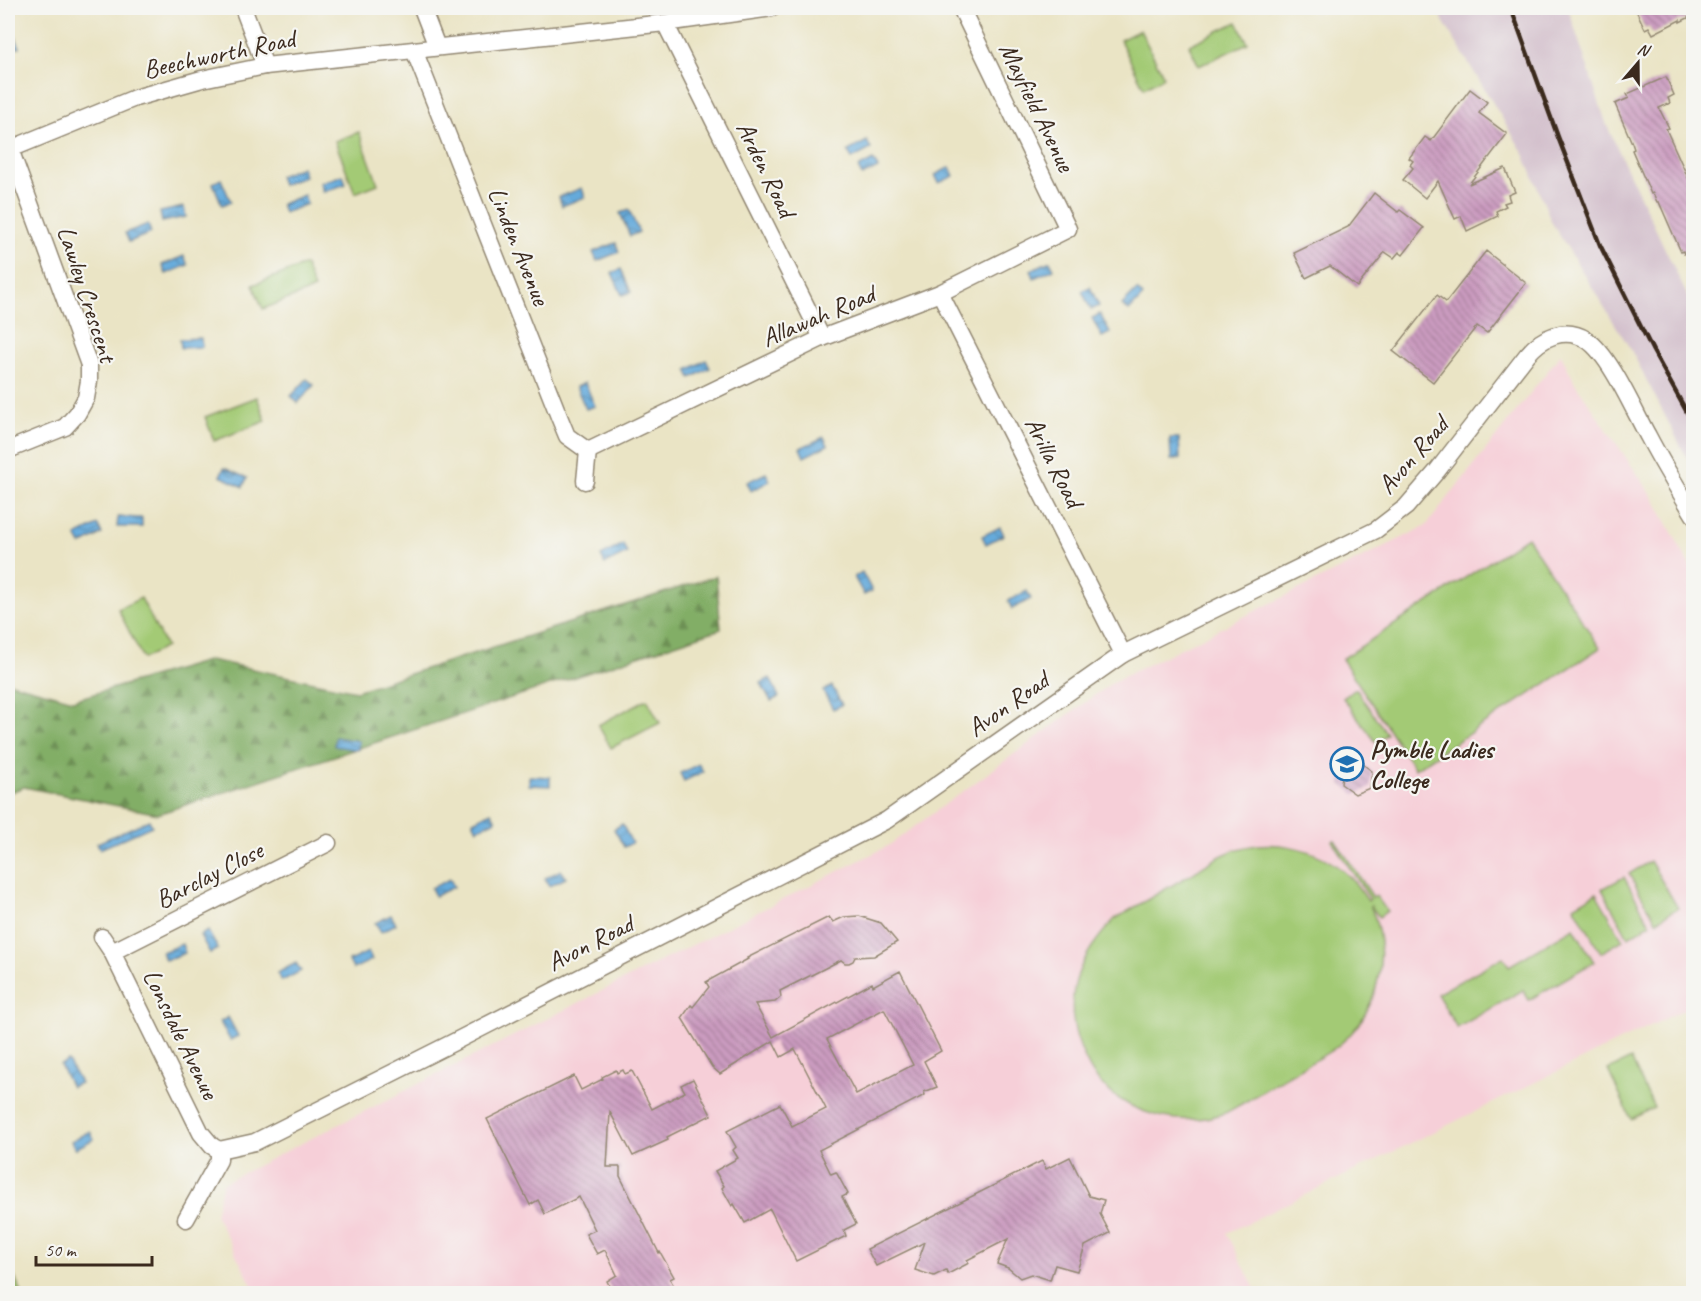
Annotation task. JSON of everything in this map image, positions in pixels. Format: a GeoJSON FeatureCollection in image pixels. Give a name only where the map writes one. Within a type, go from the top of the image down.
{"type":"FeatureCollection","features":[{"type":"Feature","properties":{"kind":"street"},"geometry":{"type":"LineString","coordinates":[[243,8],[265,66]]}},
{"type":"Feature","properties":{"kind":"street"},"geometry":{"type":"LineString","coordinates":[[422,8],[437,48]]}},
{"type":"Feature","properties":{"kind":"street","name":"Beechworth Road"},"geometry":{"type":"LineString","coordinates":[[9,149],[135,98],[202,79],[265,66],[772,8]]}},
{"type":"Feature","properties":{"kind":"street","name":"Mayfield Avenue"},"geometry":{"type":"LineString","coordinates":[[961,8],[1068,229]]}},
{"type":"Feature","properties":{"kind":"street","name":"Arden Road"},"geometry":{"type":"LineString","coordinates":[[665,22],[822,338]]}},
{"type":"Feature","properties":{"kind":"street","name":"Linden Avenue"},"geometry":{"type":"LineString","coordinates":[[414,50],[567,436],[588,451]]}},
{"type":"Feature","properties":{"kind":"street","name":"Lawley Crescent"},"geometry":{"type":"LineString","coordinates":[[8,450],[65,427],[77,414],[86,398],[89,373],[89,365],[9,149]]}},
{"type":"Feature","properties":{"kind":"street","name":"Allawah Road"},"geometry":{"type":"LineString","coordinates":[[588,451],[822,338],[940,293],[1068,229]]}},
{"type":"Feature","properties":{"kind":"street","name":"Arilla Road"},"geometry":{"type":"LineString","coordinates":[[940,293],[1123,654]]}},
{"type":"Feature","properties":{"kind":"street","name":"Avon Road"},"geometry":{"type":"LineString","coordinates":[[219,1150],[255,1142],[887,820],[1123,654],[1376,530],[1406,507],[1527,355],[1541,341],[1550,336],[1570,334],[1580,336],[1590,341],[1602,355],[1694,515]]}},
{"type":"Feature","properties":{"kind":"street"},"geometry":{"type":"LineString","coordinates":[[585,481],[588,451]]}},
{"type":"Feature","properties":{"kind":"street","name":"Barclay Close"},"geometry":{"type":"LineString","coordinates":[[112,952],[328,843]]}},
{"type":"Feature","properties":{"kind":"street","name":"Lonsdale Avenue"},"geometry":{"type":"LineString","coordinates":[[102,937],[112,952],[201,1133],[212,1146],[219,1150]]}},
{"type":"Feature","properties":{"kind":"street"},"geometry":{"type":"LineString","coordinates":[[186,1219],[219,1160],[219,1150]]}},
{"type":"Feature","properties":{"kind":"shaded area"},"geometry":{"type":"Polygon","coordinates":[[[1439,8],[1568,8],[1607,126],[1693,308],[1693,470],[1631,350],[1552,223],[1524,154],[1443,21],[1439,8]]]}},
{"type":"Feature","properties":{"kind":"shaded area","name":"Pymble Ladies College"},"geometry":{"type":"Polygon","coordinates":[[[1561,354],[1575,383],[1653,497],[1693,571],[1693,1005],[1227,1233],[1257,1293],[256,1293],[215,1214],[223,1183],[888,846],[1113,682],[1426,526],[1561,354]]]}},
{"type":"Feature","properties":{"kind":"green space"},"geometry":{"type":"Polygon","coordinates":[[[1237,22],[1248,43],[1199,66],[1189,45],[1237,22]]]}},
{"type":"Feature","properties":{"kind":"green space"},"geometry":{"type":"Polygon","coordinates":[[[1140,30],[1164,77],[1144,88],[1120,40],[1140,30]]]}},
{"type":"Feature","properties":{"kind":"green space"},"geometry":{"type":"Polygon","coordinates":[[[359,132],[378,184],[355,193],[335,141],[359,132]]]}},
{"type":"Feature","properties":{"kind":"green space"},"geometry":{"type":"Polygon","coordinates":[[[305,265],[314,289],[263,309],[253,285],[305,265]]]}},
{"type":"Feature","properties":{"kind":"green space"},"geometry":{"type":"Polygon","coordinates":[[[257,397],[266,421],[214,441],[205,417],[257,397]]]}},
{"type":"Feature","properties":{"kind":"green space"},"geometry":{"type":"Polygon","coordinates":[[[1527,537],[1600,648],[1415,769],[1342,659],[1527,537]]]}},
{"type":"Feature","properties":{"kind":"green space"},"geometry":{"type":"Polygon","coordinates":[[[716,576],[721,629],[158,814],[24,787],[8,793],[8,682],[73,700],[210,660],[356,691],[716,576]]]}},
{"type":"Feature","properties":{"kind":"green space"},"geometry":{"type":"Polygon","coordinates":[[[141,598],[166,647],[143,659],[118,609],[141,598]]]}},
{"type":"Feature","properties":{"kind":"green space"},"geometry":{"type":"Polygon","coordinates":[[[1356,689],[1387,734],[1376,742],[1343,698],[1356,689]]]}},
{"type":"Feature","properties":{"kind":"green space"},"geometry":{"type":"Polygon","coordinates":[[[647,699],[660,723],[611,748],[598,725],[647,699]]]}},
{"type":"Feature","properties":{"kind":"green space"},"geometry":{"type":"Polygon","coordinates":[[[1335,840],[1373,897],[1376,896],[1387,911],[1379,917],[1370,905],[1377,924],[1380,943],[1377,983],[1362,1019],[1350,1034],[1329,1052],[1245,1102],[1225,1113],[1207,1118],[1171,1118],[1153,1115],[1121,1100],[1106,1088],[1086,1062],[1077,1038],[1072,1004],[1078,973],[1085,959],[1093,945],[1115,919],[1221,856],[1241,848],[1257,845],[1290,847],[1322,857],[1349,876],[1368,901],[1370,899],[1332,841],[1335,840]]]}},
{"type":"Feature","properties":{"kind":"green space"},"geometry":{"type":"Polygon","coordinates":[[[1650,861],[1678,908],[1656,921],[1629,874],[1650,861]]]}},
{"type":"Feature","properties":{"kind":"green space"},"geometry":{"type":"Polygon","coordinates":[[[1624,877],[1650,924],[1628,937],[1602,889],[1624,877]]]}},
{"type":"Feature","properties":{"kind":"green space"},"geometry":{"type":"Polygon","coordinates":[[[1596,893],[1623,940],[1601,953],[1574,906],[1596,893]]]}},
{"type":"Feature","properties":{"kind":"green space"},"geometry":{"type":"Polygon","coordinates":[[[1574,928],[1594,962],[1529,1000],[1523,990],[1457,1028],[1437,994],[1503,957],[1509,966],[1574,928]]]}},
{"type":"Feature","properties":{"kind":"green space"},"geometry":{"type":"Polygon","coordinates":[[[1631,1059],[1654,1108],[1631,1119],[1608,1070],[1631,1059]]]}},
{"type":"Feature","properties":{"kind":"green space"},"geometry":{"type":"Polygon","coordinates":[[[8,1264],[22,1293],[8,1293],[8,1264]]]}},
{"type":"Feature","properties":{"kind":"water"},"geometry":{"type":"Polygon","coordinates":[[[11,28],[20,47],[11,50],[8,30],[11,28]]]}},
{"type":"Feature","properties":{"kind":"water"},"geometry":{"type":"Polygon","coordinates":[[[867,141],[871,149],[852,159],[848,151],[867,141]]]}},
{"type":"Feature","properties":{"kind":"water"},"geometry":{"type":"Polygon","coordinates":[[[873,160],[878,168],[862,176],[858,168],[873,160]]]}},
{"type":"Feature","properties":{"kind":"water"},"geometry":{"type":"Polygon","coordinates":[[[302,167],[305,176],[282,185],[279,176],[302,167]]]}},
{"type":"Feature","properties":{"kind":"water"},"geometry":{"type":"Polygon","coordinates":[[[950,167],[954,176],[939,183],[935,175],[950,167]]]}},
{"type":"Feature","properties":{"kind":"water"},"geometry":{"type":"Polygon","coordinates":[[[343,175],[346,184],[323,192],[320,183],[343,175]]]}},
{"type":"Feature","properties":{"kind":"water"},"geometry":{"type":"Polygon","coordinates":[[[221,179],[231,202],[222,205],[213,183],[221,179]]]}},
{"type":"Feature","properties":{"kind":"water"},"geometry":{"type":"Polygon","coordinates":[[[582,188],[585,197],[562,206],[559,197],[582,188]]]}},
{"type":"Feature","properties":{"kind":"water"},"geometry":{"type":"Polygon","coordinates":[[[304,195],[307,204],[284,213],[281,204],[304,195]]]}},
{"type":"Feature","properties":{"kind":"water"},"geometry":{"type":"Polygon","coordinates":[[[184,207],[186,217],[162,222],[160,212],[184,207]]]}},
{"type":"Feature","properties":{"kind":"water"},"geometry":{"type":"Polygon","coordinates":[[[629,210],[639,232],[630,236],[620,213],[629,210]]]}},
{"type":"Feature","properties":{"kind":"water"},"geometry":{"type":"Polygon","coordinates":[[[148,224],[151,233],[129,242],[125,233],[148,224]]]}},
{"type":"Feature","properties":{"kind":"water"},"geometry":{"type":"Polygon","coordinates":[[[616,243],[619,252],[597,261],[593,252],[616,243]]]}},
{"type":"Feature","properties":{"kind":"water"},"geometry":{"type":"Polygon","coordinates":[[[184,256],[188,265],[166,274],[162,265],[184,256]]]}},
{"type":"Feature","properties":{"kind":"water"},"geometry":{"type":"Polygon","coordinates":[[[1050,261],[1054,269],[1034,278],[1031,270],[1050,261]]]}},
{"type":"Feature","properties":{"kind":"water"},"geometry":{"type":"Polygon","coordinates":[[[621,269],[631,292],[622,295],[612,273],[621,269]]]}},
{"type":"Feature","properties":{"kind":"water"},"geometry":{"type":"Polygon","coordinates":[[[1090,287],[1099,306],[1091,310],[1082,291],[1090,287]]]}},
{"type":"Feature","properties":{"kind":"water"},"geometry":{"type":"Polygon","coordinates":[[[1137,290],[1143,296],[1129,311],[1122,305],[1137,290]]]}},
{"type":"Feature","properties":{"kind":"water"},"geometry":{"type":"Polygon","coordinates":[[[1100,314],[1110,333],[1102,337],[1092,318],[1100,314]]]}},
{"type":"Feature","properties":{"kind":"water"},"geometry":{"type":"Polygon","coordinates":[[[201,338],[202,347],[181,348],[180,339],[201,338]]]}},
{"type":"Feature","properties":{"kind":"water"},"geometry":{"type":"Polygon","coordinates":[[[706,360],[710,368],[691,378],[687,370],[706,360]]]}},
{"type":"Feature","properties":{"kind":"water"},"geometry":{"type":"Polygon","coordinates":[[[307,379],[314,385],[298,403],[291,396],[307,379]]]}},
{"type":"Feature","properties":{"kind":"water"},"geometry":{"type":"Polygon","coordinates":[[[585,383],[595,406],[586,409],[576,387],[585,383]]]}},
{"type":"Feature","properties":{"kind":"water"},"geometry":{"type":"Polygon","coordinates":[[[824,437],[828,445],[804,457],[800,448],[824,437]]]}},
{"type":"Feature","properties":{"kind":"water"},"geometry":{"type":"Polygon","coordinates":[[[1170,438],[1179,438],[1180,459],[1171,460],[1170,438]]]}},
{"type":"Feature","properties":{"kind":"water"},"geometry":{"type":"Polygon","coordinates":[[[224,468],[247,478],[243,487],[220,476],[224,468]]]}},
{"type":"Feature","properties":{"kind":"water"},"geometry":{"type":"Polygon","coordinates":[[[766,473],[770,481],[751,491],[747,482],[766,473]]]}},
{"type":"Feature","properties":{"kind":"water"},"geometry":{"type":"Polygon","coordinates":[[[118,517],[142,518],[142,527],[117,527],[118,517]]]}},
{"type":"Feature","properties":{"kind":"water"},"geometry":{"type":"Polygon","coordinates":[[[98,525],[102,534],[81,545],[76,536],[98,525]]]}},
{"type":"Feature","properties":{"kind":"water"},"geometry":{"type":"Polygon","coordinates":[[[1000,527],[1004,535],[986,544],[982,536],[1000,527]]]}},
{"type":"Feature","properties":{"kind":"water"},"geometry":{"type":"Polygon","coordinates":[[[623,544],[627,553],[605,564],[601,556],[623,544]]]}},
{"type":"Feature","properties":{"kind":"water"},"geometry":{"type":"Polygon","coordinates":[[[862,572],[872,591],[864,595],[854,577],[862,572]]]}},
{"type":"Feature","properties":{"kind":"water"},"geometry":{"type":"Polygon","coordinates":[[[1027,591],[1031,599],[1012,609],[1008,601],[1027,591]]]}},
{"type":"Feature","properties":{"kind":"water"},"geometry":{"type":"Polygon","coordinates":[[[770,678],[779,697],[771,701],[761,683],[770,678]]]}},
{"type":"Feature","properties":{"kind":"water"},"geometry":{"type":"Polygon","coordinates":[[[832,686],[842,705],[833,709],[823,691],[832,686]]]}},
{"type":"Feature","properties":{"kind":"water"},"geometry":{"type":"Polygon","coordinates":[[[335,737],[359,741],[358,750],[334,746],[335,737]]]}},
{"type":"Feature","properties":{"kind":"water"},"geometry":{"type":"Polygon","coordinates":[[[699,764],[703,772],[684,781],[680,773],[699,764]]]}},
{"type":"Feature","properties":{"kind":"water"},"geometry":{"type":"Polygon","coordinates":[[[529,776],[550,777],[550,786],[529,785],[529,776]]]}},
{"type":"Feature","properties":{"kind":"water"},"geometry":{"type":"Polygon","coordinates":[[[491,812],[496,820],[477,829],[473,821],[491,812]]]}},
{"type":"Feature","properties":{"kind":"water"},"geometry":{"type":"Polygon","coordinates":[[[149,820],[152,826],[100,849],[97,843],[149,820]]]}},
{"type":"Feature","properties":{"kind":"water"},"geometry":{"type":"Polygon","coordinates":[[[622,824],[632,843],[624,847],[614,829],[622,824]]]}},
{"type":"Feature","properties":{"kind":"water"},"geometry":{"type":"Polygon","coordinates":[[[561,870],[566,878],[549,886],[545,878],[561,870]]]}},
{"type":"Feature","properties":{"kind":"water"},"geometry":{"type":"Polygon","coordinates":[[[450,879],[454,887],[435,896],[431,888],[450,879]]]}},
{"type":"Feature","properties":{"kind":"water"},"geometry":{"type":"Polygon","coordinates":[[[391,915],[396,924],[381,932],[375,923],[391,915]]]}},
{"type":"Feature","properties":{"kind":"water"},"geometry":{"type":"Polygon","coordinates":[[[208,931],[218,949],[210,953],[200,935],[208,931]]]}},
{"type":"Feature","properties":{"kind":"water"},"geometry":{"type":"Polygon","coordinates":[[[182,944],[185,953],[165,960],[162,952],[182,944]]]}},
{"type":"Feature","properties":{"kind":"water"},"geometry":{"type":"Polygon","coordinates":[[[368,952],[372,960],[353,969],[349,961],[368,952]]]}},
{"type":"Feature","properties":{"kind":"water"},"geometry":{"type":"Polygon","coordinates":[[[296,963],[301,971],[282,981],[277,973],[296,963]]]}},
{"type":"Feature","properties":{"kind":"water"},"geometry":{"type":"Polygon","coordinates":[[[228,1017],[238,1036],[230,1040],[220,1022],[228,1017]]]}},
{"type":"Feature","properties":{"kind":"water"},"geometry":{"type":"Polygon","coordinates":[[[68,1061],[80,1083],[71,1087],[60,1065],[68,1061]]]}},
{"type":"Feature","properties":{"kind":"water"},"geometry":{"type":"Polygon","coordinates":[[[90,1131],[94,1139],[75,1149],[71,1141],[90,1131]]]}},
{"type":"Feature","properties":{"kind":"building"},"geometry":{"type":"Polygon","coordinates":[[[1635,8],[1694,8],[1694,15],[1653,34],[1649,27],[1645,29],[1635,8]]]}},
{"type":"Feature","properties":{"kind":"building"},"geometry":{"type":"Polygon","coordinates":[[[1666,77],[1674,95],[1668,98],[1670,103],[1659,108],[1694,191],[1694,250],[1684,254],[1683,251],[1681,252],[1659,202],[1653,193],[1651,194],[1615,104],[1629,98],[1627,94],[1666,77]]]}},
{"type":"Feature","properties":{"kind":"building"},"geometry":{"type":"Polygon","coordinates":[[[1470,89],[1487,102],[1479,113],[1507,134],[1469,184],[1505,168],[1515,192],[1508,195],[1510,201],[1504,203],[1506,206],[1496,211],[1498,216],[1467,231],[1461,216],[1455,219],[1438,181],[1425,198],[1403,180],[1413,168],[1410,165],[1413,161],[1409,158],[1425,137],[1431,141],[1470,89]]]}},
{"type":"Feature","properties":{"kind":"building"},"geometry":{"type":"Polygon","coordinates":[[[1374,193],[1398,212],[1400,210],[1424,228],[1403,255],[1399,252],[1394,258],[1385,252],[1357,287],[1330,266],[1306,278],[1294,253],[1348,227],[1374,193]]]}},
{"type":"Feature","properties":{"kind":"building"},"geometry":{"type":"Polygon","coordinates":[[[1486,251],[1526,283],[1487,333],[1477,326],[1433,382],[1393,351],[1437,295],[1446,302],[1486,251]]]}},
{"type":"Feature","properties":{"kind":"building"},"geometry":{"type":"Polygon","coordinates":[[[1358,761],[1372,771],[1370,788],[1355,794],[1341,784],[1343,768],[1358,761]]]}},
{"type":"Feature","properties":{"kind":"building"},"geometry":{"type":"Polygon","coordinates":[[[859,916],[881,923],[897,942],[874,956],[855,957],[849,963],[841,960],[780,991],[781,997],[775,1002],[755,1004],[773,1037],[872,983],[873,986],[900,971],[941,1051],[924,1061],[937,1087],[819,1150],[831,1174],[836,1172],[848,1194],[842,1197],[856,1224],[844,1230],[846,1236],[796,1261],[770,1209],[745,1223],[734,1204],[732,1206],[715,1171],[738,1158],[733,1150],[736,1147],[727,1131],[780,1104],[792,1126],[826,1109],[795,1049],[781,1057],[773,1041],[720,1074],[712,1067],[682,1018],[709,987],[706,982],[747,958],[829,917],[833,922],[844,917],[859,916]],[[884,1009],[827,1039],[856,1094],[913,1065],[884,1009]]]}},
{"type":"Feature","properties":{"kind":"building"},"geometry":{"type":"Polygon","coordinates":[[[616,1070],[617,1073],[623,1070],[625,1074],[632,1071],[652,1109],[685,1092],[681,1085],[693,1079],[711,1115],[667,1137],[668,1140],[633,1156],[610,1112],[607,1167],[620,1167],[620,1176],[659,1253],[674,1277],[670,1279],[678,1293],[613,1293],[607,1281],[617,1275],[605,1250],[597,1254],[586,1234],[595,1230],[579,1197],[545,1214],[538,1200],[530,1205],[487,1119],[574,1076],[581,1090],[616,1070]]]}},
{"type":"Feature","properties":{"kind":"building"},"geometry":{"type":"Polygon","coordinates":[[[1070,1157],[1089,1196],[1104,1200],[1100,1214],[1110,1233],[1085,1246],[1077,1271],[1055,1265],[1050,1280],[1031,1274],[1020,1278],[1008,1268],[997,1264],[1008,1239],[967,1260],[969,1263],[948,1274],[946,1270],[934,1276],[915,1270],[925,1242],[876,1266],[867,1249],[1042,1161],[1046,1169],[1070,1157]]]}},
{"type":"Feature","properties":{"kind":"railway"},"geometry":{"type":"LineString","coordinates":[[1511,8],[1600,245],[1653,351],[1694,425]]}},
{"type":"Feature","properties":{"kind":"place","name":"Pymble Ladies College"},"geometry":{"type":"Point","coordinates":[1347,764]}}]}
